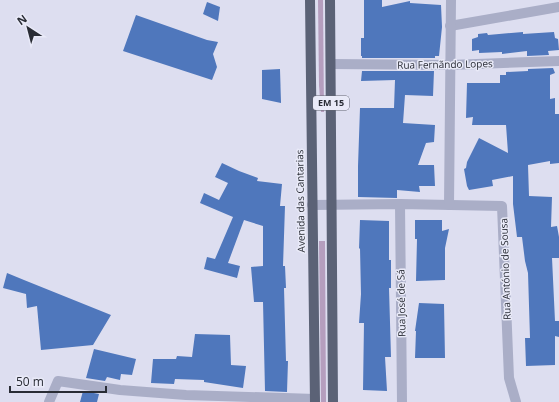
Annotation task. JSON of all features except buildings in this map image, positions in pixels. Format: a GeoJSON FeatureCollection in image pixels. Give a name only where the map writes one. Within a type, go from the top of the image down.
{"type":"FeatureCollection","features":[{"type":"Feature","properties":{"kind":"main road","name":"Avenida das Cantarias"},"geometry":{"type":"LineString","coordinates":[[310,0],[315,401]]}},
{"type":"Feature","properties":{"kind":"main road","name":"EM 15"},"geometry":{"type":"LineString","coordinates":[[330,0],[333,402]]}},
{"type":"Feature","properties":{"kind":"street"},"geometry":{"type":"LineString","coordinates":[[449,205],[450,0]]}},
{"type":"Feature","properties":{"kind":"street"},"geometry":{"type":"LineString","coordinates":[[450,26],[559,7]]}},
{"type":"Feature","properties":{"kind":"street","name":"Rua Fernãndo Lopes"},"geometry":{"type":"LineString","coordinates":[[331,64],[450,65],[559,61]]}},
{"type":"Feature","properties":{"kind":"street","name":"Rua António de Sousa"},"geometry":{"type":"LineString","coordinates":[[312,205],[332,206],[400,204],[502,206],[510,378],[516,402]]}},
{"type":"Feature","properties":{"kind":"street","name":"Rua José de Sá"},"geometry":{"type":"LineString","coordinates":[[400,204],[402,402]]}},
{"type":"Feature","properties":{"kind":"street"},"geometry":{"type":"LineString","coordinates":[[49,402],[58,381],[120,390],[186,395],[315,401]]}},
{"type":"Feature","properties":{"kind":"shaded area"},"geometry":{"type":"Polygon","coordinates":[[[318,0],[323,0],[324,112],[321,112],[319,85],[318,0]]]}},
{"type":"Feature","properties":{"kind":"shaded area"},"geometry":{"type":"Polygon","coordinates":[[[319,241],[325,241],[326,402],[321,402],[319,241]]]}}]}
